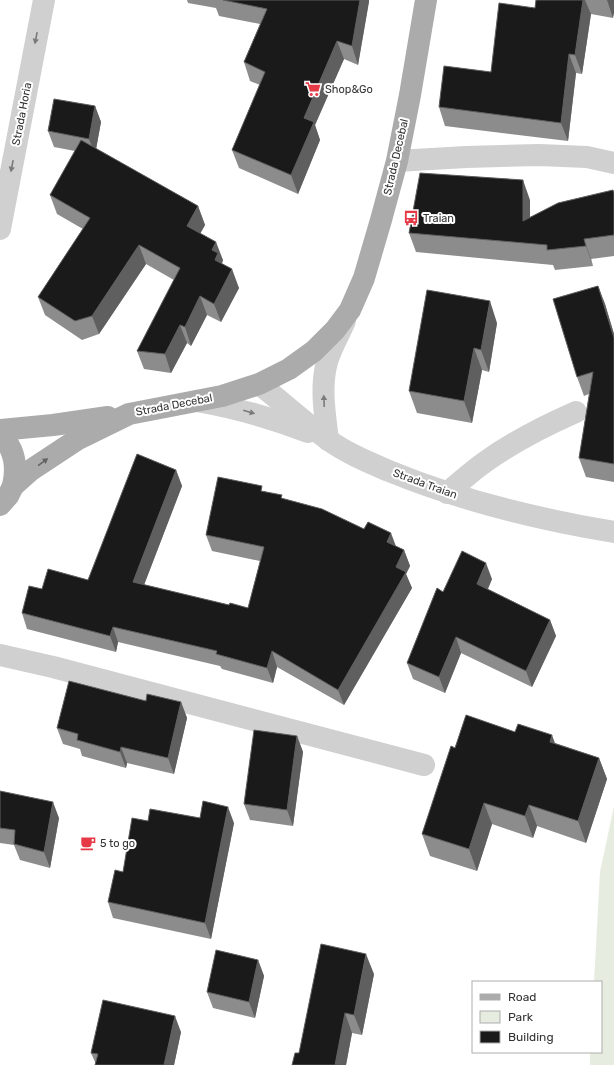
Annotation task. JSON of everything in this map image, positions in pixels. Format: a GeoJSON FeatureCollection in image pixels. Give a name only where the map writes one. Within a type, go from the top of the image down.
{"type":"FeatureCollection","features":[{"type":"Feature","properties":{"kind":"main road","name":"Strada Decebal"},"geometry":{"type":"LineString","coordinates":[[0,506],[8,496],[13,486],[31,470],[78,439],[129,414],[222,396],[259,384],[289,369],[314,351],[335,330],[350,310],[364,278],[381,220],[396,161],[410,95],[426,0]]}},
{"type":"Feature","properties":{"kind":"main road"},"geometry":{"type":"LineString","coordinates":[[0,430],[53,425],[129,414]]}},
{"type":"Feature","properties":{"kind":"main road"},"geometry":{"type":"LineString","coordinates":[[0,435],[10,448],[14,460],[16,472],[13,486]]}},
{"type":"Feature","properties":{"kind":"street","name":"Strada Horia"},"geometry":{"type":"LineString","coordinates":[[0,229],[44,0]]}},
{"type":"Feature","properties":{"kind":"street"},"geometry":{"type":"LineString","coordinates":[[396,161],[538,155],[587,157],[614,163]]}},
{"type":"Feature","properties":{"kind":"street","name":"Strada Decebal"},"geometry":{"type":"LineString","coordinates":[[328,440],[324,404],[324,382],[327,362],[350,310]]}},
{"type":"Feature","properties":{"kind":"street","name":"Strada Traian"},"geometry":{"type":"LineString","coordinates":[[259,384],[328,440],[362,459],[414,481],[447,493],[538,518],[614,532]]}},
{"type":"Feature","properties":{"kind":"street"},"geometry":{"type":"LineString","coordinates":[[197,401],[235,408],[273,419],[328,440]]}},
{"type":"Feature","properties":{"kind":"street"},"geometry":{"type":"LineString","coordinates":[[447,493],[484,462],[545,425],[576,412]]}},
{"type":"Feature","properties":{"kind":"street"},"geometry":{"type":"LineString","coordinates":[[0,655],[53,667],[424,765]]}},
{"type":"Feature","properties":{"kind":"green space"},"geometry":{"type":"Polygon","coordinates":[[[614,806],[614,1065],[590,1065],[590,1053],[602,1053],[602,981],[594,981],[600,872],[614,806]]]}},
{"type":"Feature","properties":{"kind":"building"},"geometry":{"type":"Polygon","coordinates":[[[223,0],[360,0],[352,46],[337,41],[304,118],[314,122],[291,175],[232,150],[265,72],[244,62],[267,9],[223,0]]]}},
{"type":"Feature","properties":{"kind":"building"},"geometry":{"type":"Polygon","coordinates":[[[536,0],[583,0],[575,55],[569,54],[561,123],[439,107],[444,66],[491,72],[499,3],[535,8],[536,0]]]}},
{"type":"Feature","properties":{"kind":"building"},"geometry":{"type":"Polygon","coordinates":[[[54,99],[95,106],[89,139],[48,131],[54,99]]]}},
{"type":"Feature","properties":{"kind":"building"},"geometry":{"type":"Polygon","coordinates":[[[81,140],[198,206],[187,226],[216,242],[212,250],[218,253],[215,260],[232,269],[214,304],[200,296],[185,327],[180,325],[165,354],[137,351],[180,268],[139,245],[92,316],[75,321],[38,297],[90,218],[50,195],[81,140]]]}},
{"type":"Feature","properties":{"kind":"building"},"geometry":{"type":"Polygon","coordinates":[[[420,173],[523,180],[523,221],[558,203],[613,190],[614,235],[584,239],[586,246],[547,250],[547,245],[409,233],[420,173]]]}},
{"type":"Feature","properties":{"kind":"building"},"geometry":{"type":"Polygon","coordinates":[[[598,286],[614,338],[614,464],[579,458],[593,372],[577,377],[553,299],[598,286]]]}},
{"type":"Feature","properties":{"kind":"building"},"geometry":{"type":"Polygon","coordinates":[[[427,290],[490,301],[481,350],[474,348],[464,401],[409,391],[427,290]]]}},
{"type":"Feature","properties":{"kind":"building"},"geometry":{"type":"Polygon","coordinates":[[[137,454],[176,470],[133,582],[229,605],[230,603],[248,608],[264,547],[206,535],[218,477],[262,486],[261,491],[282,495],[281,498],[322,509],[364,529],[368,522],[391,533],[387,542],[404,550],[396,567],[406,572],[338,690],[272,651],[267,668],[216,654],[217,651],[113,627],[110,636],[22,613],[29,586],[42,589],[48,569],[88,580],[137,454]]]}},
{"type":"Feature","properties":{"kind":"building"},"geometry":{"type":"Polygon","coordinates":[[[462,551],[486,563],[477,584],[550,620],[526,671],[456,637],[439,677],[407,663],[437,588],[443,592],[462,551]]]}},
{"type":"Feature","properties":{"kind":"building"},"geometry":{"type":"Polygon","coordinates":[[[69,681],[146,701],[147,694],[181,702],[168,758],[121,747],[120,752],[77,740],[78,734],[57,728],[69,681]]]}},
{"type":"Feature","properties":{"kind":"building"},"geometry":{"type":"Polygon","coordinates":[[[466,715],[515,732],[518,724],[552,735],[550,742],[599,758],[578,821],[529,805],[525,816],[484,803],[469,849],[422,834],[451,746],[455,748],[466,715]]]}},
{"type":"Feature","properties":{"kind":"building"},"geometry":{"type":"Polygon","coordinates":[[[254,730],[297,736],[287,810],[244,804],[254,730]]]}},
{"type":"Feature","properties":{"kind":"building"},"geometry":{"type":"Polygon","coordinates":[[[0,791],[53,802],[44,852],[14,844],[15,830],[0,828],[0,791]]]}},
{"type":"Feature","properties":{"kind":"building"},"geometry":{"type":"Polygon","coordinates":[[[203,801],[228,807],[205,923],[108,902],[115,870],[123,872],[132,818],[148,821],[150,809],[200,818],[203,801]]]}},
{"type":"Feature","properties":{"kind":"building"},"geometry":{"type":"Polygon","coordinates":[[[321,944],[366,954],[354,1015],[345,1013],[335,1065],[292,1065],[295,1053],[299,1053],[321,944]]]}},
{"type":"Feature","properties":{"kind":"building"},"geometry":{"type":"Polygon","coordinates":[[[216,950],[258,960],[249,1002],[207,992],[216,950]]]}},
{"type":"Feature","properties":{"kind":"building"},"geometry":{"type":"Polygon","coordinates":[[[103,1000],[175,1016],[164,1065],[95,1065],[98,1054],[91,1053],[103,1000]]]}},
{"type":"Feature","properties":{"kind":"place","name":"Shop&Go"},"geometry":{"type":"Point","coordinates":[313,89]}},
{"type":"Feature","properties":{"kind":"place","name":"Traian"},"geometry":{"type":"Point","coordinates":[411,218]}},
{"type":"Feature","properties":{"kind":"place","name":"5 to go"},"geometry":{"type":"Point","coordinates":[88,843]}}]}
